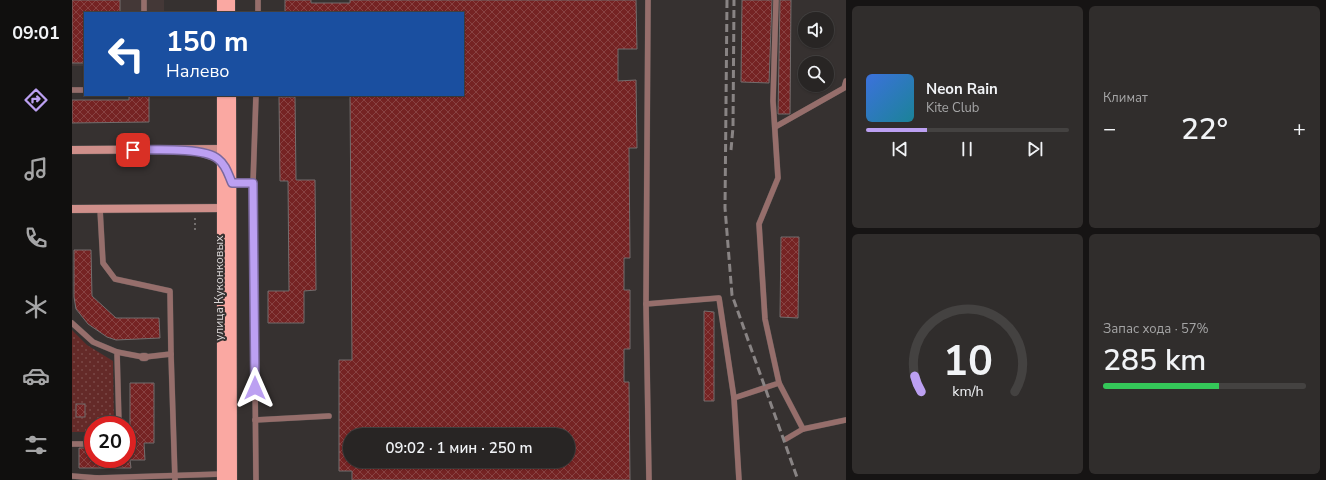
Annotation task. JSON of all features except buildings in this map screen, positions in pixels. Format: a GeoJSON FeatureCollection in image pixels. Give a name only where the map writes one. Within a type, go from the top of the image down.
{"type":"FeatureCollection","features":[{"type":"Feature","properties":{"kind":"main road"},"geometry":{"type":"LineString","coordinates":[[222,0],[222,12]]}},
{"type":"Feature","properties":{"kind":"main road"},"geometry":{"type":"LineString","coordinates":[[230,0],[230,12]]}},
{"type":"Feature","properties":{"kind":"main road","name":"улица Куконковых"},"geometry":{"type":"LineString","coordinates":[[222,96],[222,164],[227,183]]}},
{"type":"Feature","properties":{"kind":"main road","name":"улица Куконковых"},"geometry":{"type":"LineString","coordinates":[[231,96],[227,208],[232,480]]}},
{"type":"Feature","properties":{"kind":"main road"},"geometry":{"type":"LineString","coordinates":[[72,150],[222,149],[227,183]]}},
{"type":"Feature","properties":{"kind":"main road"},"geometry":{"type":"LineString","coordinates":[[194,150],[217,158],[222,164]]}},
{"type":"Feature","properties":{"kind":"main road"},"geometry":{"type":"LineString","coordinates":[[72,209],[227,208]]}},
{"type":"Feature","properties":{"kind":"main road","name":"улица Куконковых"},"geometry":{"type":"LineString","coordinates":[[222,477],[227,208]]}},
{"type":"Feature","properties":{"kind":"lane"},"geometry":{"type":"LineString","coordinates":[[144,0],[144,12]]}},
{"type":"Feature","properties":{"kind":"lane"},"geometry":{"type":"LineString","coordinates":[[258,0],[258,12]]}},
{"type":"Feature","properties":{"kind":"lane"},"geometry":{"type":"LineString","coordinates":[[648,0],[646,304],[649,480]]}},
{"type":"Feature","properties":{"kind":"lane"},"geometry":{"type":"LineString","coordinates":[[776,0],[773,101],[778,178],[759,224],[765,319],[779,383],[803,429]]}},
{"type":"Feature","properties":{"kind":"lane"},"geometry":{"type":"LineString","coordinates":[[775,127],[844,88],[846,80]]}},
{"type":"Feature","properties":{"kind":"lane"},"geometry":{"type":"LineString","coordinates":[[72,90],[84,90]]}},
{"type":"Feature","properties":{"kind":"lane"},"geometry":{"type":"LineString","coordinates":[[256,96],[253,183],[256,480]]}},
{"type":"Feature","properties":{"kind":"lane"},"geometry":{"type":"LineString","coordinates":[[227,183],[253,183]]}},
{"type":"Feature","properties":{"kind":"lane"},"geometry":{"type":"LineString","coordinates":[[100,209],[103,263],[115,279],[170,291],[175,478]]}},
{"type":"Feature","properties":{"kind":"lane"},"geometry":{"type":"LineString","coordinates":[[646,304],[720,298],[734,398],[739,480]]}},
{"type":"Feature","properties":{"kind":"lane"},"geometry":{"type":"LineString","coordinates":[[72,323],[93,342],[117,352],[144,357],[171,354]]}},
{"type":"Feature","properties":{"kind":"lane"},"geometry":{"type":"LineString","coordinates":[[117,352],[119,416]]}},
{"type":"Feature","properties":{"kind":"lane"},"geometry":{"type":"LineString","coordinates":[[734,398],[779,383]]}},
{"type":"Feature","properties":{"kind":"lane"},"geometry":{"type":"LineString","coordinates":[[255,420],[329,416]]}},
{"type":"Feature","properties":{"kind":"lane"},"geometry":{"type":"LineString","coordinates":[[786,439],[803,429],[846,420]]}},
{"type":"Feature","properties":{"kind":"lane"},"geometry":{"type":"LineString","coordinates":[[72,444],[84,444]]}},
{"type":"Feature","properties":{"kind":"lane"},"geometry":{"type":"LineString","coordinates":[[72,476],[97,479],[222,477]]}},
{"type":"Feature","properties":{"kind":"path"},"geometry":{"type":"LineString","coordinates":[[195,216],[195,230]]}},
{"type":"Feature","properties":{"kind":"shaded area"},"geometry":{"type":"Polygon","coordinates":[[[72,0],[164,0],[164,12],[84,12],[84,66],[72,66],[72,0]]]}},
{"type":"Feature","properties":{"kind":"shaded area"},"geometry":{"type":"Polygon","coordinates":[[[72,330],[87,345],[113,361],[114,416],[84,416],[84,432],[72,432],[72,330]]]}},
{"type":"Feature","properties":{"kind":"railway"},"geometry":{"type":"LineString","coordinates":[[727,0],[725,208],[732,295],[798,480]]}},
{"type":"Feature","properties":{"kind":"railway"},"geometry":{"type":"LineString","coordinates":[[731,150],[733,127],[734,0]]}},
{"type":"Feature","properties":{"kind":"route"},"geometry":{"type":"LineString","coordinates":[[133,150],[194,150],[217,158],[226,169],[232,183],[253,183],[255,388]]}}]}
